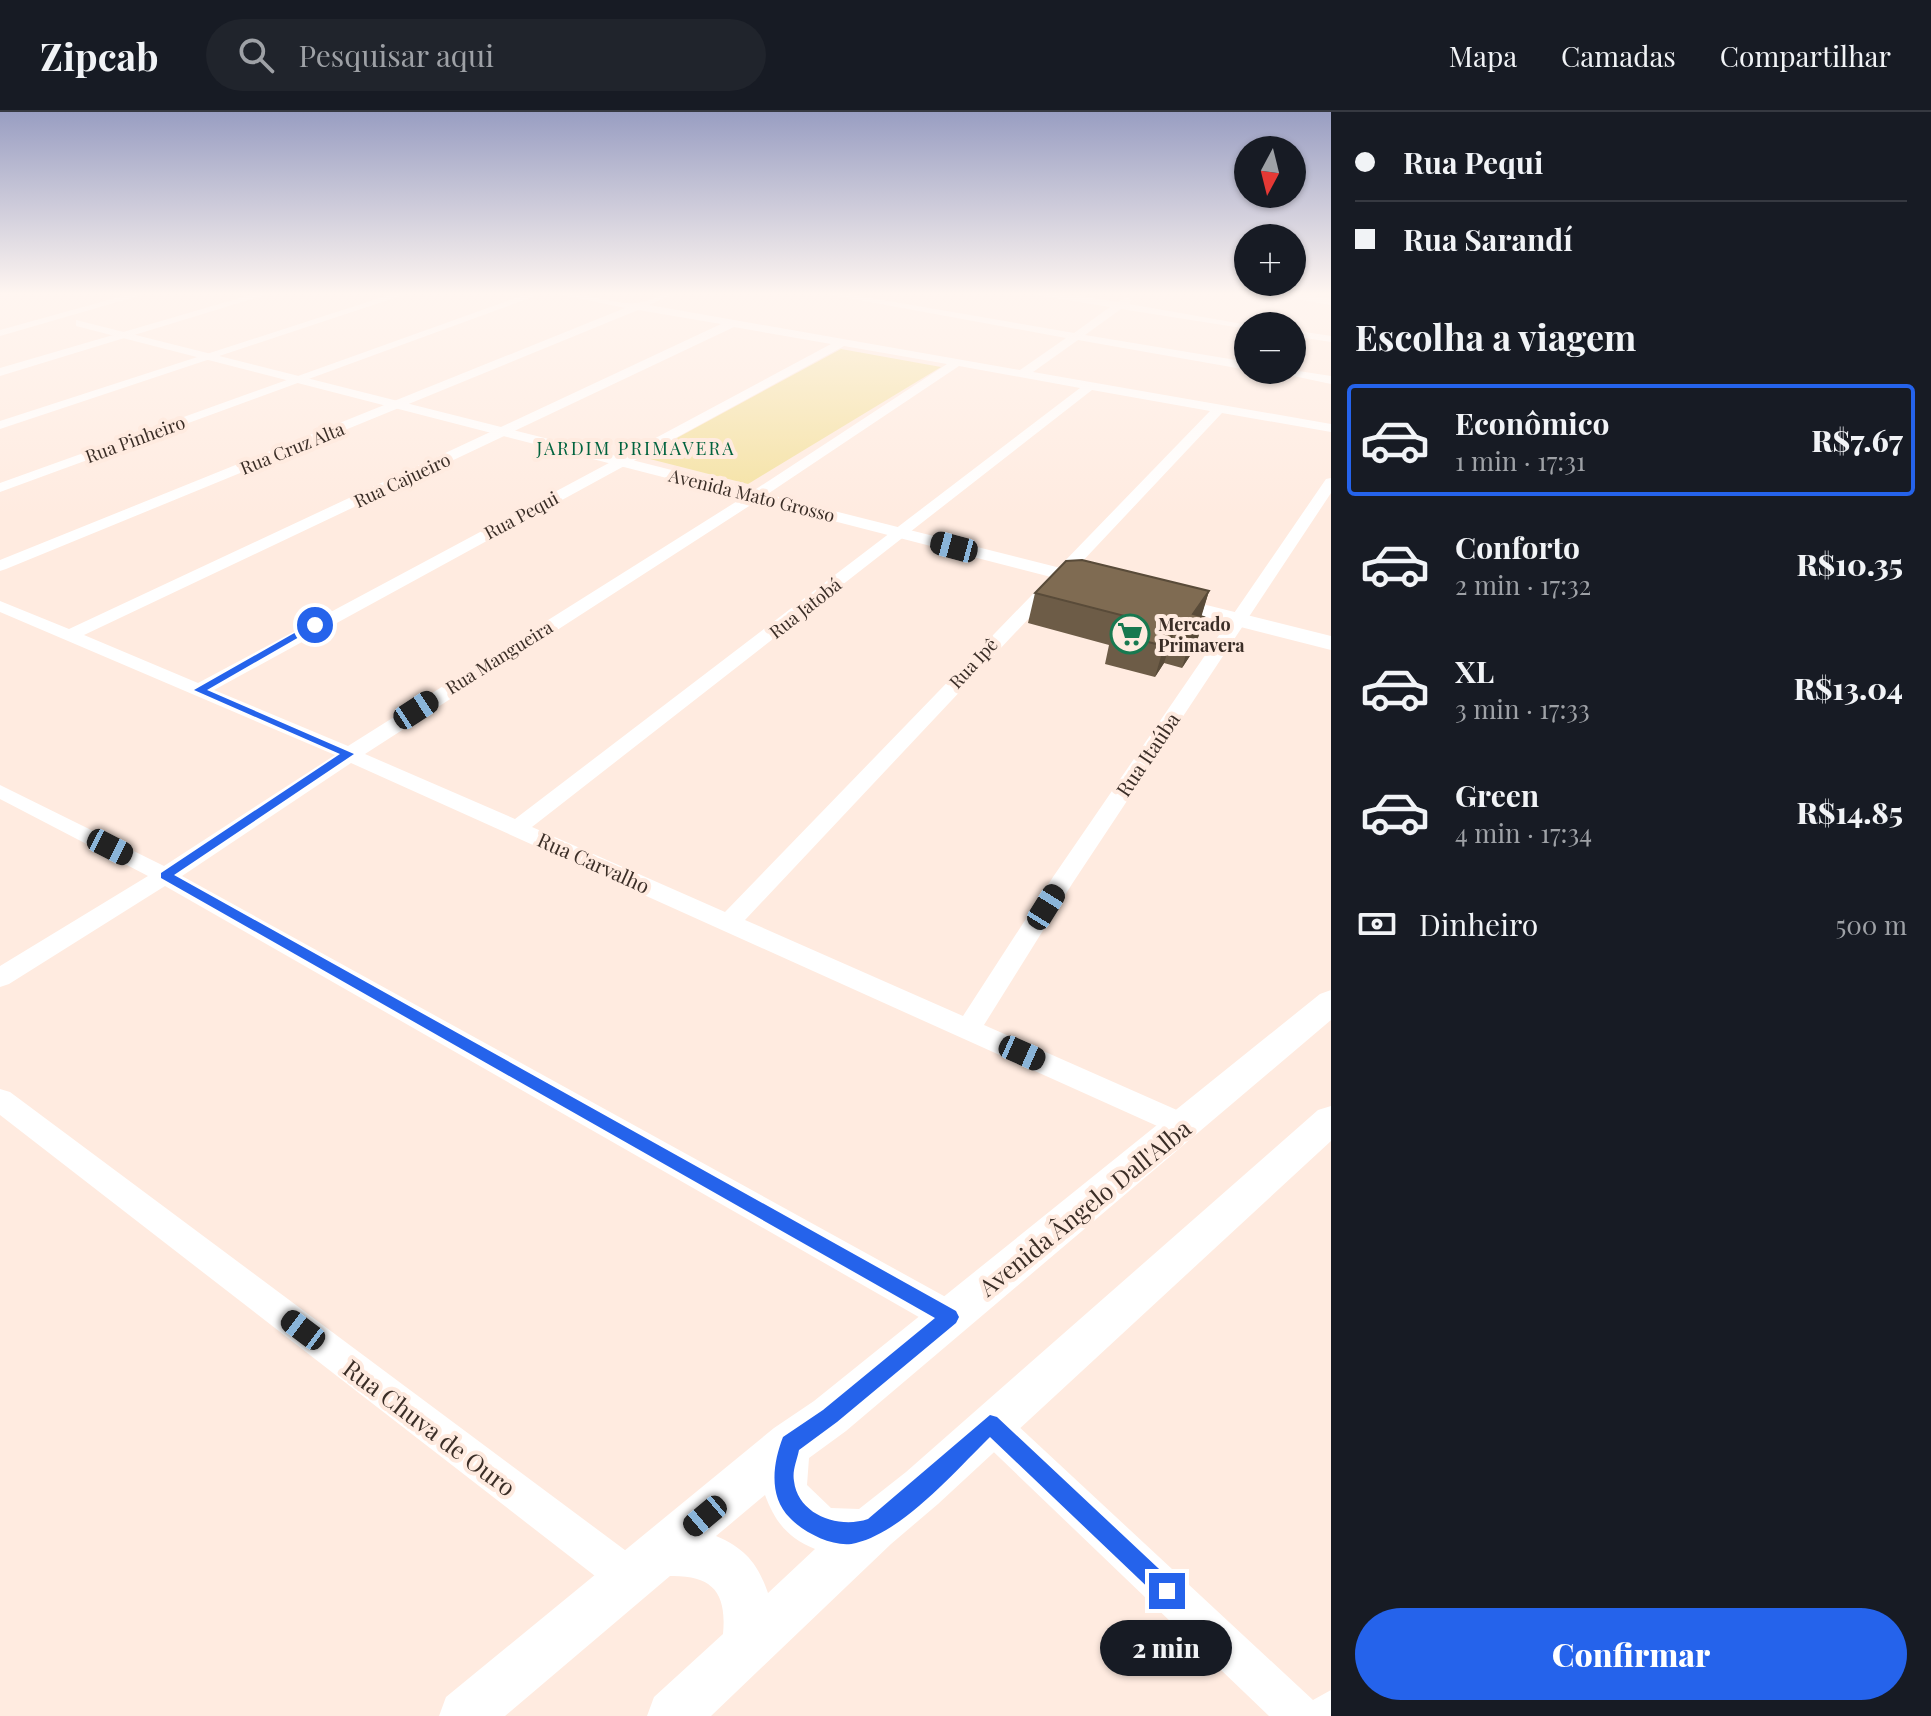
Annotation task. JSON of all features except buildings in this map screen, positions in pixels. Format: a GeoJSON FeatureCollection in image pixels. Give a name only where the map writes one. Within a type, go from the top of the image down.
{"type":"FeatureCollection","features":[{"type":"Feature","properties":{"kind":"street"},"geometry":{"type":"LineString","coordinates":[[0,425],[181,367]]}},
{"type":"Feature","properties":{"kind":"street","name":"Avenida Mato Grosso"},"geometry":{"type":"LineString","coordinates":[[250,367],[1117,589]]}},
{"type":"Feature","properties":{"kind":"street","name":"Rua Pinheiro"},"geometry":{"type":"LineString","coordinates":[[0,488],[337,367]]}},
{"type":"Feature","properties":{"kind":"street","name":"Rua Cruz Alta"},"geometry":{"type":"LineString","coordinates":[[0,566],[490,367]]}},
{"type":"Feature","properties":{"kind":"street","name":"Rua Cajueiro"},"geometry":{"type":"LineString","coordinates":[[70,635],[642,367]]}},
{"type":"Feature","properties":{"kind":"street","name":"Rua Pequi"},"geometry":{"type":"LineString","coordinates":[[199,690],[796,367]]}},
{"type":"Feature","properties":{"kind":"street","name":"Rua Mangueira"},"geometry":{"type":"LineString","coordinates":[[0,978],[165,876],[951,367]]}},
{"type":"Feature","properties":{"kind":"street"},"geometry":{"type":"LineString","coordinates":[[987,367],[1331,428]]}},
{"type":"Feature","properties":{"kind":"street"},"geometry":{"type":"LineString","coordinates":[[1024,373],[1033,367]]}},
{"type":"Feature","properties":{"kind":"street"},"geometry":{"type":"LineString","coordinates":[[1306,376],[1331,380]]}},
{"type":"Feature","properties":{"kind":"street","name":"Rua Jatobá"},"geometry":{"type":"LineString","coordinates":[[517,828],[1091,385]]}},
{"type":"Feature","properties":{"kind":"street","name":"Rua Ipê"},"geometry":{"type":"LineString","coordinates":[[729,922],[1058,573],[1220,407]]}},
{"type":"Feature","properties":{"kind":"street","name":"Rua Itaúba"},"geometry":{"type":"LineString","coordinates":[[968,1029],[1061,882],[1331,482]]}},
{"type":"Feature","properties":{"kind":"street"},"geometry":{"type":"LineString","coordinates":[[1147,596],[1331,643]]}},
{"type":"Feature","properties":{"kind":"street","name":"Rua Carvalho"},"geometry":{"type":"LineString","coordinates":[[0,606],[349,754],[1185,1126]]}},
{"type":"Feature","properties":{"kind":"street"},"geometry":{"type":"LineString","coordinates":[[0,791],[165,876],[950,1317]]}},
{"type":"Feature","properties":{"kind":"street","name":"Avenida Ângelo Dall'Alba"},"geometry":{"type":"LineString","coordinates":[[465,1716],[790,1444],[830,1416],[1185,1126],[1331,1002]]}},
{"type":"Feature","properties":{"kind":"street","name":"Rua Chuva de Ouro"},"geometry":{"type":"LineString","coordinates":[[0,1100],[647,1566]]}},
{"type":"Feature","properties":{"kind":"street"},"geometry":{"type":"LineString","coordinates":[[673,1716],[874,1527],[922,1488],[1331,1120]]}},
{"type":"Feature","properties":{"kind":"street"},"geometry":{"type":"LineString","coordinates":[[990,1424],[1299,1716]]}},
{"type":"Feature","properties":{"kind":"street"},"geometry":{"type":"LineString","coordinates":[[790,1444],[783,1476],[786,1492],[797,1511],[837,1534],[853,1534],[874,1527]]}},
{"type":"Feature","properties":{"kind":"street"},"geometry":{"type":"LineString","coordinates":[[647,1566],[690,1551],[708,1554],[739,1580],[747,1598],[747,1645]]}},
{"type":"Feature","properties":{"kind":"street"},"geometry":{"type":"LineString","coordinates":[[1327,1716],[1331,1711]]}},
{"type":"Feature","properties":{"kind":"shaded area"},"geometry":{"type":"Polygon","coordinates":[[[808,367],[941,367],[748,484],[642,457],[808,367]]]}},
{"type":"Feature","properties":{"kind":"place","name":"Mercado Primavera"},"geometry":{"type":"Point","coordinates":[1130,634]}},
{"type":"Feature","properties":{"kind":"district","name":"JARDIM PRIMAVERA"},"geometry":{"type":"Point","coordinates":[636,448]}},
{"type":"Feature","properties":{"kind":"route"},"geometry":{"type":"LineString","coordinates":[[315,625],[199,690],[349,754],[165,876],[950,1317],[830,1416],[790,1444],[783,1476],[786,1492],[793,1507],[805,1518],[837,1534],[853,1534],[874,1527],[922,1488],[990,1424],[1167,1591]]}}]}
